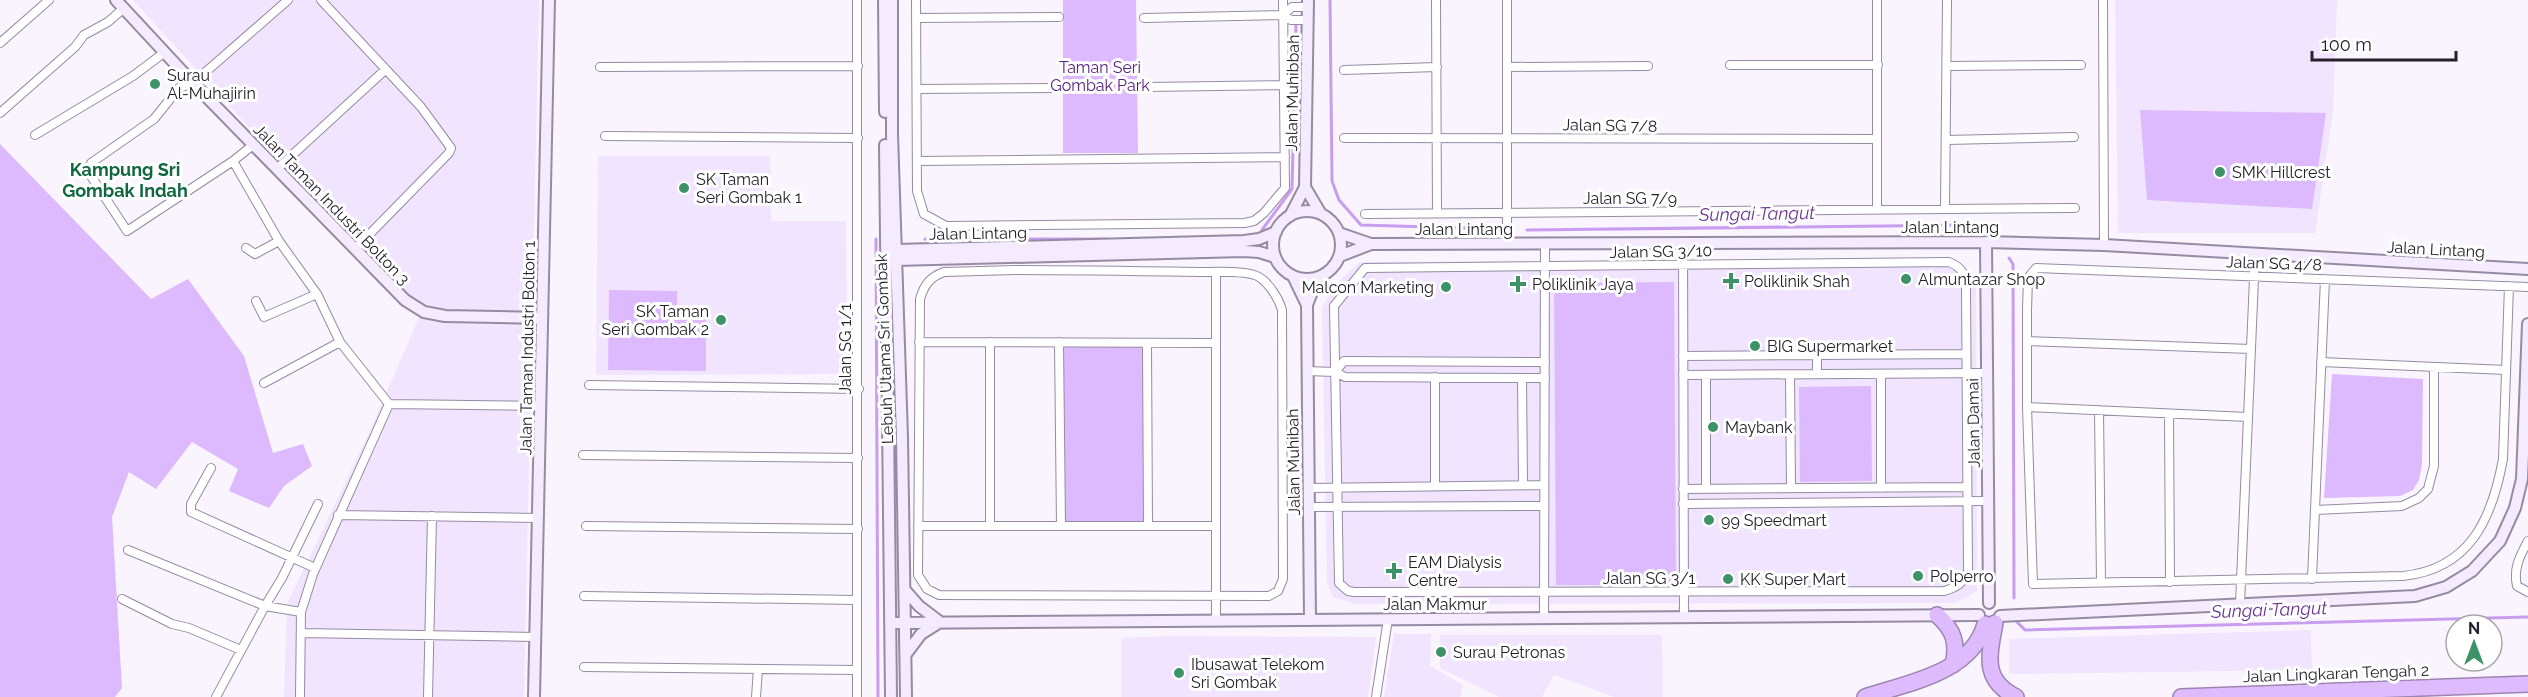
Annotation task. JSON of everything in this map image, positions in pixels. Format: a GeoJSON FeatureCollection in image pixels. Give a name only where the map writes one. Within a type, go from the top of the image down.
{"type":"FeatureCollection","features":[{"type":"Feature","properties":{"kind":"highway"},"geometry":{"type":"LineString","coordinates":[[1937,615],[1953,632],[1956,645],[1953,665]]}},
{"type":"Feature","properties":{"kind":"highway"},"geometry":{"type":"LineString","coordinates":[[1865,697],[1929,676],[1953,665],[1973,650],[1990,620]]}},
{"type":"Feature","properties":{"kind":"highway"},"geometry":{"type":"LineString","coordinates":[[1990,620],[1992,676],[2001,687],[2016,697]]}},
{"type":"Feature","properties":{"kind":"highway","name":"Jalan Lingkaran Tengah 2"},"geometry":{"type":"LineString","coordinates":[[2181,697],[2528,684]]}},
{"type":"Feature","properties":{"kind":"street"},"geometry":{"type":"LineString","coordinates":[[0,43],[49,0]]}},
{"type":"Feature","properties":{"kind":"street"},"geometry":{"type":"LineString","coordinates":[[254,145],[127,231],[89,172],[89,167],[154,119],[179,88],[193,83],[288,0]]}},
{"type":"Feature","properties":{"kind":"street"},"geometry":{"type":"LineString","coordinates":[[321,0],[421,107],[450,144],[449,153],[355,249]]}},
{"type":"Feature","properties":{"kind":"street","name":"Jalan Taman Industri Bolton 1"},"geometry":{"type":"LineString","coordinates":[[534,697],[549,0]]}},
{"type":"Feature","properties":{"kind":"street","name":"Jalan SG 1/1"},"geometry":{"type":"LineString","coordinates":[[857,0],[859,389],[857,697]]}},
{"type":"Feature","properties":{"kind":"street","name":"Lebuh Utama Sri Gombak"},"geometry":{"type":"LineString","coordinates":[[884,0],[891,697]]}},
{"type":"Feature","properties":{"kind":"street","name":"Lebuh Utama Sri Gombak"},"geometry":{"type":"LineString","coordinates":[[892,0],[892,134],[902,437],[906,697]]}},
{"type":"Feature","properties":{"kind":"street"},"geometry":{"type":"LineString","coordinates":[[916,0],[917,191],[924,214],[946,226],[1244,223],[1254,221],[1264,213],[1285,188],[1283,0]]}},
{"type":"Feature","properties":{"kind":"street"},"geometry":{"type":"LineString","coordinates":[[1436,0],[1437,213]]}},
{"type":"Feature","properties":{"kind":"street"},"geometry":{"type":"LineString","coordinates":[[1507,0],[1508,244]]}},
{"type":"Feature","properties":{"kind":"street"},"geometry":{"type":"LineString","coordinates":[[1876,0],[1877,209]]}},
{"type":"Feature","properties":{"kind":"street"},"geometry":{"type":"LineString","coordinates":[[1945,209],[1947,0]]}},
{"type":"Feature","properties":{"kind":"street"},"geometry":{"type":"LineString","coordinates":[[2103,0],[2104,246]]}},
{"type":"Feature","properties":{"kind":"street"},"geometry":{"type":"LineString","coordinates":[[1283,15],[1292,7],[1308,3]]}},
{"type":"Feature","properties":{"kind":"street","name":"Jalan Muhibbah"},"geometry":{"type":"LineString","coordinates":[[1290,216],[1305,187],[1308,3]]}},
{"type":"Feature","properties":{"kind":"street"},"geometry":{"type":"LineString","coordinates":[[0,113],[75,47],[84,35],[108,22],[120,4]]}},
{"type":"Feature","properties":{"kind":"street","name":"Jalan Taman Industri Bolton 3"},"geometry":{"type":"LineString","coordinates":[[120,4],[193,83],[405,300],[424,312],[445,316],[542,318]]}},
{"type":"Feature","properties":{"kind":"street"},"geometry":{"type":"LineString","coordinates":[[1144,18],[1283,15],[1292,20],[1308,20]]}},
{"type":"Feature","properties":{"kind":"street"},"geometry":{"type":"LineString","coordinates":[[916,18],[1059,17]]}},
{"type":"Feature","properties":{"kind":"street"},"geometry":{"type":"LineString","coordinates":[[35,135],[133,76],[165,52]]}},
{"type":"Feature","properties":{"kind":"street"},"geometry":{"type":"LineString","coordinates":[[1730,64],[1878,65]]}},
{"type":"Feature","properties":{"kind":"street"},"geometry":{"type":"LineString","coordinates":[[1948,66],[2080,65]]}},
{"type":"Feature","properties":{"kind":"street"},"geometry":{"type":"LineString","coordinates":[[600,67],[858,66]]}},
{"type":"Feature","properties":{"kind":"street"},"geometry":{"type":"LineString","coordinates":[[1507,67],[1648,66]]}},
{"type":"Feature","properties":{"kind":"street"},"geometry":{"type":"LineString","coordinates":[[1344,70],[1437,67]]}},
{"type":"Feature","properties":{"kind":"street"},"geometry":{"type":"LineString","coordinates":[[277,169],[385,70]]}},
{"type":"Feature","properties":{"kind":"street"},"geometry":{"type":"LineString","coordinates":[[1147,87],[1285,86]]}},
{"type":"Feature","properties":{"kind":"street"},"geometry":{"type":"LineString","coordinates":[[918,89],[1059,88]]}},
{"type":"Feature","properties":{"kind":"street"},"geometry":{"type":"LineString","coordinates":[[605,136],[858,138]]}},
{"type":"Feature","properties":{"kind":"street"},"geometry":{"type":"LineString","coordinates":[[1946,140],[2074,136]]}},
{"type":"Feature","properties":{"kind":"street","name":"Jalan SG 7/8"},"geometry":{"type":"LineString","coordinates":[[1344,138],[1877,139]]}},
{"type":"Feature","properties":{"kind":"street"},"geometry":{"type":"LineString","coordinates":[[918,160],[1285,157]]}},
{"type":"Feature","properties":{"kind":"street"},"geometry":{"type":"LineString","coordinates":[[233,161],[279,241],[317,294],[340,342],[389,404]]}},
{"type":"Feature","properties":{"kind":"street"},"geometry":{"type":"LineString","coordinates":[[1305,187],[1321,214],[1335,225],[1341,241],[1340,256],[1332,269],[1318,277],[1306,279],[1293,276],[1279,265],[1275,257],[1273,249],[1276,232],[1290,216],[1305,211],[1321,214]]}},
{"type":"Feature","properties":{"kind":"street","name":"Jalan SG 7/9"},"geometry":{"type":"LineString","coordinates":[[1365,214],[2075,208]]}},
{"type":"Feature","properties":{"kind":"street","name":"Jalan Lintang"},"geometry":{"type":"LineString","coordinates":[[896,255],[1244,241],[1259,239],[1276,232]]}},
{"type":"Feature","properties":{"kind":"street","name":"Jalan Lintang"},"geometry":{"type":"LineString","coordinates":[[1339,233],[1371,244],[1986,242],[2104,246],[2528,269]]}},
{"type":"Feature","properties":{"kind":"street"},"geometry":{"type":"LineString","coordinates":[[246,248],[255,254],[279,241]]}},
{"type":"Feature","properties":{"kind":"street"},"geometry":{"type":"LineString","coordinates":[[1683,242],[1684,617]]}},
{"type":"Feature","properties":{"kind":"street","name":"Jalan Damai"},"geometry":{"type":"LineString","coordinates":[[1986,242],[1989,603]]}},
{"type":"Feature","properties":{"kind":"street","name":"Jalan Lintang"},"geometry":{"type":"LineString","coordinates":[[1340,256],[1371,244]]}},
{"type":"Feature","properties":{"kind":"street"},"geometry":{"type":"LineString","coordinates":[[1544,618],[1545,244]]}},
{"type":"Feature","properties":{"kind":"street","name":"Jalan Lintang"},"geometry":{"type":"LineString","coordinates":[[896,255],[1244,251],[1259,252],[1275,257]]}},
{"type":"Feature","properties":{"kind":"street"},"geometry":{"type":"LineString","coordinates":[[2240,604],[2255,255]]}},
{"type":"Feature","properties":{"kind":"street","name":"Jalan SG 3/10"},"geometry":{"type":"LineString","coordinates":[[1335,372],[1334,306],[1365,268],[1949,262],[1957,265],[1965,275],[1965,354]]}},
{"type":"Feature","properties":{"kind":"street","name":"Jalan SG 4/8"},"geometry":{"type":"LineString","coordinates":[[2028,341],[2028,283],[2030,273],[2039,267],[2528,287]]}},
{"type":"Feature","properties":{"kind":"street"},"geometry":{"type":"LineString","coordinates":[[1072,270],[1216,272],[1258,276],[1278,300],[1282,310],[1283,579],[1278,591],[1269,596],[1216,597],[939,595],[927,589],[918,575],[919,342],[920,299],[934,275],[944,272],[1072,270]]}},
{"type":"Feature","properties":{"kind":"street"},"geometry":{"type":"LineString","coordinates":[[1216,272],[1216,620]]}},
{"type":"Feature","properties":{"kind":"street","name":"Jalan Muhibah"},"geometry":{"type":"LineString","coordinates":[[1293,276],[1306,305],[1310,619]]}},
{"type":"Feature","properties":{"kind":"street","name":"Jalan Muhibah"},"geometry":{"type":"LineString","coordinates":[[1306,305],[1318,277]]}},
{"type":"Feature","properties":{"kind":"street"},"geometry":{"type":"LineString","coordinates":[[2312,579],[2325,279]]}},
{"type":"Feature","properties":{"kind":"street"},"geometry":{"type":"LineString","coordinates":[[2251,349],[2028,341],[2027,407],[2032,582],[2035,585],[2312,579],[2418,574],[2451,561],[2473,541],[2498,487],[2503,459],[2509,286]]}},
{"type":"Feature","properties":{"kind":"street"},"geometry":{"type":"LineString","coordinates":[[256,301],[264,317],[317,294]]}},
{"type":"Feature","properties":{"kind":"street"},"geometry":{"type":"LineString","coordinates":[[1990,620],[2240,604],[2415,596],[2453,584],[2486,558],[2508,525],[2519,495],[2528,324]]}},
{"type":"Feature","properties":{"kind":"street"},"geometry":{"type":"LineString","coordinates":[[264,383],[340,342]]}},
{"type":"Feature","properties":{"kind":"street"},"geometry":{"type":"LineString","coordinates":[[919,342],[1216,343]]}},
{"type":"Feature","properties":{"kind":"street"},"geometry":{"type":"LineString","coordinates":[[990,342],[990,526]]}},
{"type":"Feature","properties":{"kind":"street"},"geometry":{"type":"LineString","coordinates":[[1059,342],[1061,526]]}},
{"type":"Feature","properties":{"kind":"street"},"geometry":{"type":"LineString","coordinates":[[1147,343],[1148,526]]}},
{"type":"Feature","properties":{"kind":"street"},"geometry":{"type":"LineString","coordinates":[[1683,356],[1965,354],[1968,501]]}},
{"type":"Feature","properties":{"kind":"street"},"geometry":{"type":"LineString","coordinates":[[1817,355],[1817,375]]}},
{"type":"Feature","properties":{"kind":"street"},"geometry":{"type":"LineString","coordinates":[[1337,506],[1335,372],[1344,361],[1545,362]]}},
{"type":"Feature","properties":{"kind":"street"},"geometry":{"type":"LineString","coordinates":[[2321,363],[2506,370]]}},
{"type":"Feature","properties":{"kind":"street"},"geometry":{"type":"LineString","coordinates":[[2315,510],[2402,506],[2419,498],[2427,489],[2434,466],[2434,368]]}},
{"type":"Feature","properties":{"kind":"street"},"geometry":{"type":"LineString","coordinates":[[1307,371],[1335,372],[1346,377],[1545,378]]}},
{"type":"Feature","properties":{"kind":"street"},"geometry":{"type":"LineString","coordinates":[[1683,375],[1988,373]]}},
{"type":"Feature","properties":{"kind":"street"},"geometry":{"type":"LineString","coordinates":[[1881,374],[1881,488]]}},
{"type":"Feature","properties":{"kind":"street"},"geometry":{"type":"LineString","coordinates":[[1706,375],[1706,489]]}},
{"type":"Feature","properties":{"kind":"street"},"geometry":{"type":"LineString","coordinates":[[1790,375],[1791,488]]}},
{"type":"Feature","properties":{"kind":"street"},"geometry":{"type":"LineString","coordinates":[[1435,377],[1435,486]]}},
{"type":"Feature","properties":{"kind":"street"},"geometry":{"type":"LineString","coordinates":[[1522,378],[1523,485]]}},
{"type":"Feature","properties":{"kind":"street"},"geometry":{"type":"LineString","coordinates":[[589,385],[859,389]]}},
{"type":"Feature","properties":{"kind":"street"},"geometry":{"type":"LineString","coordinates":[[389,404],[540,406]]}},
{"type":"Feature","properties":{"kind":"street"},"geometry":{"type":"LineString","coordinates":[[300,697],[302,612],[315,568],[389,404]]}},
{"type":"Feature","properties":{"kind":"street"},"geometry":{"type":"LineString","coordinates":[[2027,407],[2248,417]]}},
{"type":"Feature","properties":{"kind":"street"},"geometry":{"type":"LineString","coordinates":[[2099,411],[2101,582]]}},
{"type":"Feature","properties":{"kind":"street"},"geometry":{"type":"LineString","coordinates":[[2169,414],[2170,582]]}},
{"type":"Feature","properties":{"kind":"street"},"geometry":{"type":"LineString","coordinates":[[902,437],[918,436]]}},
{"type":"Feature","properties":{"kind":"street"},"geometry":{"type":"LineString","coordinates":[[583,455],[858,458]]}},
{"type":"Feature","properties":{"kind":"street"},"geometry":{"type":"LineString","coordinates":[[211,468],[191,504],[191,512],[315,568]]}},
{"type":"Feature","properties":{"kind":"street"},"geometry":{"type":"LineString","coordinates":[[1309,488],[1544,485]]}},
{"type":"Feature","properties":{"kind":"street"},"geometry":{"type":"LineString","coordinates":[[1683,489],[1967,487]]}},
{"type":"Feature","properties":{"kind":"street"},"geometry":{"type":"LineString","coordinates":[[1819,488],[1819,502]]}},
{"type":"Feature","properties":{"kind":"street","name":"Jalan SG 3/1"},"geometry":{"type":"LineString","coordinates":[[1337,506],[1338,576],[1343,588],[1354,592],[1944,591],[1956,588],[1963,582],[1968,572],[1968,501]]}},
{"type":"Feature","properties":{"kind":"street"},"geometry":{"type":"LineString","coordinates":[[1683,504],[1989,501]]}},
{"type":"Feature","properties":{"kind":"street"},"geometry":{"type":"LineString","coordinates":[[216,697],[282,578],[318,504]]}},
{"type":"Feature","properties":{"kind":"street"},"geometry":{"type":"LineString","coordinates":[[1309,507],[1544,506]]}},
{"type":"Feature","properties":{"kind":"street"},"geometry":{"type":"LineString","coordinates":[[338,515],[538,518]]}},
{"type":"Feature","properties":{"kind":"street"},"geometry":{"type":"LineString","coordinates":[[428,697],[432,516]]}},
{"type":"Feature","properties":{"kind":"street"},"geometry":{"type":"LineString","coordinates":[[586,526],[858,529]]}},
{"type":"Feature","properties":{"kind":"street"},"geometry":{"type":"LineString","coordinates":[[918,526],[1216,526]]}},
{"type":"Feature","properties":{"kind":"street"},"geometry":{"type":"LineString","coordinates":[[2525,591],[2517,586],[2516,568],[2528,541]]}},
{"type":"Feature","properties":{"kind":"street"},"geometry":{"type":"LineString","coordinates":[[128,550],[265,606],[302,612]]}},
{"type":"Feature","properties":{"kind":"street"},"geometry":{"type":"LineString","coordinates":[[905,590],[919,606],[940,622],[921,634],[906,654]]}},
{"type":"Feature","properties":{"kind":"street"},"geometry":{"type":"LineString","coordinates":[[584,596],[857,600]]}},
{"type":"Feature","properties":{"kind":"street"},"geometry":{"type":"LineString","coordinates":[[122,600],[172,624],[189,628],[241,650]]}},
{"type":"Feature","properties":{"kind":"street"},"geometry":{"type":"LineString","coordinates":[[1989,603],[1998,607],[1990,620],[1980,608],[1989,603]]}},
{"type":"Feature","properties":{"kind":"street","name":"Jalan Makmur"},"geometry":{"type":"LineString","coordinates":[[890,623],[1937,615],[1990,620]]}},
{"type":"Feature","properties":{"kind":"street"},"geometry":{"type":"LineString","coordinates":[[1376,697],[1388,619]]}},
{"type":"Feature","properties":{"kind":"street"},"geometry":{"type":"LineString","coordinates":[[301,633],[536,637]]}},
{"type":"Feature","properties":{"kind":"street"},"geometry":{"type":"LineString","coordinates":[[584,667],[858,670]]}},
{"type":"Feature","properties":{"kind":"street"},"geometry":{"type":"LineString","coordinates":[[756,697],[758,669]]}},
{"type":"Feature","properties":{"kind":"shaded area"},"geometry":{"type":"Polygon","coordinates":[[[133,0],[539,0],[524,697],[284,697],[287,604],[370,431],[420,315],[133,0]]]}},
{"type":"Feature","properties":{"kind":"shaded area","name":"SMK Hillcrest"},"geometry":{"type":"Polygon","coordinates":[[[2115,0],[2337,0],[2333,112],[2315,233],[2118,233],[2115,0]]]}},
{"type":"Feature","properties":{"kind":"shaded area"},"geometry":{"type":"Polygon","coordinates":[[[598,156],[770,156],[771,221],[846,221],[847,374],[596,375],[598,156]]]}},
{"type":"Feature","properties":{"kind":"shaded area"},"geometry":{"type":"Polygon","coordinates":[[[1958,260],[1976,277],[1977,591],[1956,603],[1355,604],[1333,597],[1327,582],[1322,307],[1336,284],[1360,262],[1958,260]]]}},
{"type":"Feature","properties":{"kind":"shaded area"},"geometry":{"type":"Polygon","coordinates":[[[2311,630],[2312,670],[2009,674],[2009,639],[2311,630]]]}},
{"type":"Feature","properties":{"kind":"shaded area"},"geometry":{"type":"Polygon","coordinates":[[[1394,634],[1431,634],[1430,666],[1463,685],[1460,697],[1384,697],[1394,634]]]}},
{"type":"Feature","properties":{"kind":"shaded area"},"geometry":{"type":"Polygon","coordinates":[[[1440,635],[1662,635],[1663,697],[1614,697],[1554,675],[1542,697],[1499,697],[1440,668],[1440,635]]]}},
{"type":"Feature","properties":{"kind":"shaded area"},"geometry":{"type":"Polygon","coordinates":[[[1168,636],[1376,637],[1368,697],[1121,697],[1121,638],[1168,636]]]}},
{"type":"Feature","properties":{"kind":"green space","name":"Taman Seri Gombak Park"},"geometry":{"type":"Polygon","coordinates":[[[1063,0],[1136,0],[1138,153],[1063,153],[1063,0]]]}},
{"type":"Feature","properties":{"kind":"green space"},"geometry":{"type":"Polygon","coordinates":[[[2140,110],[2326,113],[2312,209],[2147,200],[2140,110]]]}},
{"type":"Feature","properties":{"kind":"green space"},"geometry":{"type":"Polygon","coordinates":[[[0,144],[151,299],[188,279],[244,356],[273,453],[303,444],[312,466],[284,486],[269,508],[229,491],[238,469],[192,442],[156,489],[129,472],[112,517],[122,688],[115,697],[0,697],[0,144]]]}},
{"type":"Feature","properties":{"kind":"green space"},"geometry":{"type":"Polygon","coordinates":[[[1674,282],[1676,585],[1556,585],[1554,283],[1674,282]]]}},
{"type":"Feature","properties":{"kind":"green space"},"geometry":{"type":"Polygon","coordinates":[[[609,290],[677,291],[677,311],[706,311],[706,371],[608,370],[609,290]]]}},
{"type":"Feature","properties":{"kind":"green space"},"geometry":{"type":"Polygon","coordinates":[[[1059,342],[1147,343],[1148,526],[1061,526],[1059,342]]]}},
{"type":"Feature","properties":{"kind":"green space"},"geometry":{"type":"Polygon","coordinates":[[[2332,374],[2423,379],[2422,464],[2419,480],[2413,490],[2400,496],[2324,498],[2332,374]]]}},
{"type":"Feature","properties":{"kind":"green space"},"geometry":{"type":"Polygon","coordinates":[[[1871,386],[1872,481],[1800,482],[1799,387],[1871,386]]]}},
{"type":"Feature","properties":{"kind":"waterway","name":"Sungai Tangut"},"geometry":{"type":"LineString","coordinates":[[1330,0],[1332,181],[1339,200],[1361,225],[1497,229]]}},
{"type":"Feature","properties":{"kind":"waterway"},"geometry":{"type":"LineString","coordinates":[[1262,230],[1292,189],[1296,24]]}},
{"type":"Feature","properties":{"kind":"waterway","name":"Sungai Tangut"},"geometry":{"type":"LineString","coordinates":[[1527,230],[1967,225],[1985,237]]}},
{"type":"Feature","properties":{"kind":"waterway"},"geometry":{"type":"LineString","coordinates":[[876,239],[878,697]]}},
{"type":"Feature","properties":{"kind":"waterway"},"geometry":{"type":"LineString","coordinates":[[925,239],[1107,239]]}},
{"type":"Feature","properties":{"kind":"waterway","name":"Sungai Tangut"},"geometry":{"type":"LineString","coordinates":[[2009,258],[2013,264],[2014,598]]}},
{"type":"Feature","properties":{"kind":"waterway","name":"Sungai Tangut"},"geometry":{"type":"LineString","coordinates":[[2015,620],[2025,630],[2528,617]]}},
{"type":"Feature","properties":{"kind":"place","name":"Surau Al-Muhajirin"},"geometry":{"type":"Point","coordinates":[155,84]}},
{"type":"Feature","properties":{"kind":"place","name":"SMK Hillcrest"},"geometry":{"type":"Point","coordinates":[2220,172]}},
{"type":"Feature","properties":{"kind":"place","name":"SK Taman Seri Gombak 1"},"geometry":{"type":"Point","coordinates":[684,188]}},
{"type":"Feature","properties":{"kind":"place","name":"Almuntazar Shop"},"geometry":{"type":"Point","coordinates":[1906,279]}},
{"type":"Feature","properties":{"kind":"place","name":"Poliklinik Shah"},"geometry":{"type":"Point","coordinates":[1731,281]}},
{"type":"Feature","properties":{"kind":"place","name":"Poliklinik Jaya"},"geometry":{"type":"Point","coordinates":[1518,284]}},
{"type":"Feature","properties":{"kind":"place","name":"Malcon Marketing"},"geometry":{"type":"Point","coordinates":[1446,287]}},
{"type":"Feature","properties":{"kind":"place","name":"SK Taman Seri Gombak 2"},"geometry":{"type":"Point","coordinates":[721,320]}},
{"type":"Feature","properties":{"kind":"place","name":"BIG Supermarket"},"geometry":{"type":"Point","coordinates":[1755,346]}},
{"type":"Feature","properties":{"kind":"place","name":"Maybank"},"geometry":{"type":"Point","coordinates":[1713,427]}},
{"type":"Feature","properties":{"kind":"place","name":"99 Speedmart"},"geometry":{"type":"Point","coordinates":[1709,520]}},
{"type":"Feature","properties":{"kind":"place","name":"EAM Dialysis Centre"},"geometry":{"type":"Point","coordinates":[1394,571]}},
{"type":"Feature","properties":{"kind":"place","name":"Polperro"},"geometry":{"type":"Point","coordinates":[1918,576]}},
{"type":"Feature","properties":{"kind":"place","name":"KK Super Mart"},"geometry":{"type":"Point","coordinates":[1728,579]}},
{"type":"Feature","properties":{"kind":"place","name":"Surau Petronas"},"geometry":{"type":"Point","coordinates":[1441,652]}},
{"type":"Feature","properties":{"kind":"place","name":"Ibusawat Telekom Sri Gombak"},"geometry":{"type":"Point","coordinates":[1179,673]}},
{"type":"Feature","properties":{"kind":"district","name":"Kampung Sri Gombak Indah"},"geometry":{"type":"Point","coordinates":[125,180]}}]}
